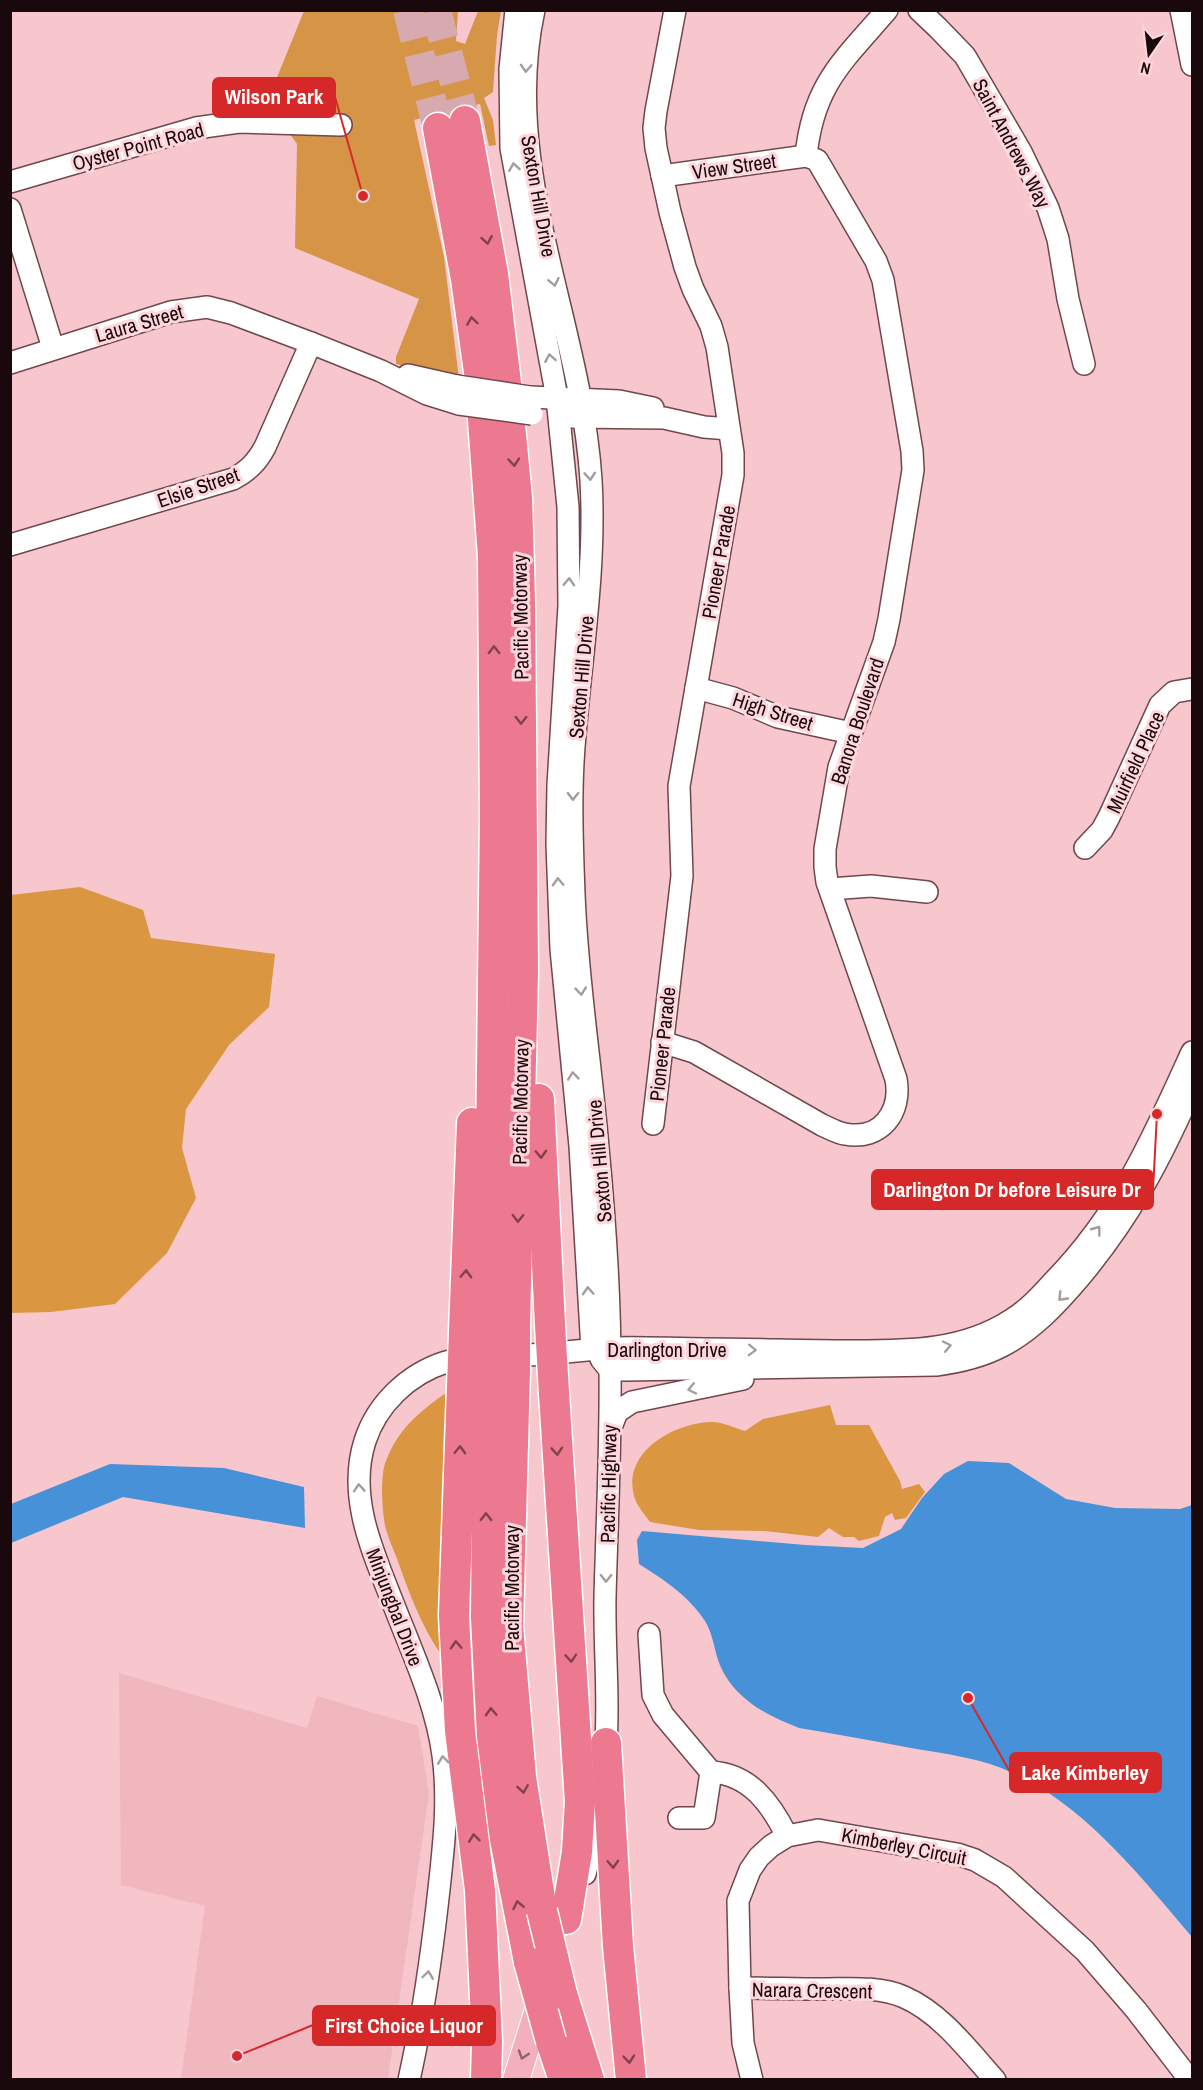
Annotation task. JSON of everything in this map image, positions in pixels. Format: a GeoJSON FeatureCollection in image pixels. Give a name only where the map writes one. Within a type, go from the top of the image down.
{"type":"FeatureCollection","features":[{"type":"Feature","properties":{"kind":"highway","name":"Pacific Motorway"},"geometry":{"type":"LineString","coordinates":[[490,1328],[523,971],[517,498],[493,274],[451,124],[466,279],[480,379],[493,556],[495,813],[486,1617],[492,1736],[505,1839],[530,1962],[551,2041],[564,2079]]}},
{"type":"Feature","properties":{"kind":"highway"},"geometry":{"type":"LineString","coordinates":[[523,971],[538,1070],[550,1325],[580,1802],[577,1852],[554,1915]]}},
{"type":"Feature","properties":{"kind":"highway"},"geometry":{"type":"LineString","coordinates":[[486,2079],[487,2041],[480,1890],[460,1731],[454,1616],[489,1380],[490,1328]]}},
{"type":"Feature","properties":{"kind":"highway","name":"Pacific Motorway"},"geometry":{"type":"LineString","coordinates":[[489,1380],[521,1777],[554,1915],[562,1994],[589,2079]]}},
{"type":"Feature","properties":{"kind":"highway"},"geometry":{"type":"LineString","coordinates":[[606,1743],[618,1946],[631,2079]]}},
{"type":"Feature","properties":{"kind":"main road"},"geometry":{"type":"LineString","coordinates":[[516,2079],[554,1915]]}},
{"type":"Feature","properties":{"kind":"street","name":"Sexton Hill Drive"},"geometry":{"type":"LineString","coordinates":[[516,10],[510,69],[511,148],[558,407],[568,507],[570,569],[558,785],[561,949],[601,1349]]}},
{"type":"Feature","properties":{"kind":"street","name":"Sexton Hill Drive"},"geometry":{"type":"LineString","coordinates":[[534,10],[529,38],[525,90],[530,166],[582,409],[591,480],[592,515],[587,611],[574,741],[574,885],[579,975],[606,1247],[601,1349]]}},
{"type":"Feature","properties":{"kind":"street","name":"Pioneer Parade"},"geometry":{"type":"LineString","coordinates":[[653,1124],[682,876],[679,786],[733,475],[717,347],[711,326],[685,267],[662,176],[654,128],[675,10]]}},
{"type":"Feature","properties":{"kind":"street"},"geometry":{"type":"LineString","coordinates":[[806,156],[813,114],[826,85],[887,10]]}},
{"type":"Feature","properties":{"kind":"street","name":"Saint Andrews Way"},"geometry":{"type":"LineString","coordinates":[[918,10],[965,56],[1021,152],[1048,208],[1058,239],[1068,299],[1084,364]]}},
{"type":"Feature","properties":{"kind":"street"},"geometry":{"type":"LineString","coordinates":[[1181,10],[1192,65]]}},
{"type":"Feature","properties":{"kind":"street","name":"Oyster Point Road"},"geometry":{"type":"LineString","coordinates":[[10,182],[196,128],[239,122],[340,126]]}},
{"type":"Feature","properties":{"kind":"street","name":"View Street"},"geometry":{"type":"LineString","coordinates":[[662,176],[806,156]]}},
{"type":"Feature","properties":{"kind":"street","name":"Banora Boulevard"},"geometry":{"type":"LineString","coordinates":[[662,1042],[694,1052],[822,1125],[844,1134],[862,1135],[881,1128],[895,1110],[898,1091],[896,1078],[830,889],[825,867],[825,849],[837,775],[884,642],[913,470],[912,451],[883,280],[876,261],[824,169],[817,160],[806,156]]}},
{"type":"Feature","properties":{"kind":"street"},"geometry":{"type":"LineString","coordinates":[[10,209],[52,348]]}},
{"type":"Feature","properties":{"kind":"street","name":"Laura Street"},"geometry":{"type":"LineString","coordinates":[[10,363],[171,312],[207,307],[231,313],[311,343],[369,366],[427,394],[458,395],[582,409],[638,404],[704,428],[729,429]]}},
{"type":"Feature","properties":{"kind":"street","name":"Elsie Street"},"geometry":{"type":"LineString","coordinates":[[10,545],[233,479],[244,473],[258,459],[265,447],[311,343]]}},
{"type":"Feature","properties":{"kind":"street","name":"High Street"},"geometry":{"type":"LineString","coordinates":[[696,688],[733,698],[778,717],[851,734]]}},
{"type":"Feature","properties":{"kind":"street","name":"Muirfield Place"},"geometry":{"type":"LineString","coordinates":[[1085,848],[1102,830],[1109,817],[1160,705],[1174,692],[1192,689]]}},
{"type":"Feature","properties":{"kind":"street"},"geometry":{"type":"LineString","coordinates":[[830,889],[871,886],[927,892]]}},
{"type":"Feature","properties":{"kind":"street","name":"Darlington Drive"},"geometry":{"type":"LineString","coordinates":[[601,1349],[895,1351],[942,1347],[981,1337],[1031,1306],[1099,1229],[1149,1148],[1192,1052]]}},
{"type":"Feature","properties":{"kind":"street","name":"Darlington Drive"},"geometry":{"type":"LineString","coordinates":[[610,1370],[936,1365],[976,1357],[1002,1346],[1034,1325],[1068,1292],[1124,1220],[1156,1166],[1192,1088]]}},
{"type":"Feature","properties":{"kind":"street","name":"Pacific Highway"},"geometry":{"type":"LineString","coordinates":[[554,1915],[580,1888],[596,1831],[606,1743],[605,1620],[610,1370],[601,1349]]}},
{"type":"Feature","properties":{"kind":"street","name":"Minjungbal Drive"},"geometry":{"type":"LineString","coordinates":[[409,2079],[419,2033],[437,1911],[445,1837],[444,1758],[432,1709],[366,1529],[359,1494],[361,1455],[370,1428],[386,1402],[405,1383],[425,1370],[457,1360],[601,1349]]}},
{"type":"Feature","properties":{"kind":"street"},"geometry":{"type":"LineString","coordinates":[[609,1436],[614,1416],[628,1403],[741,1379],[769,1369]]}},
{"type":"Feature","properties":{"kind":"street"},"geometry":{"type":"LineString","coordinates":[[649,1634],[652,1695],[663,1715],[711,1772],[728,1773],[748,1785],[767,1802],[776,1812],[787,1836]]}},
{"type":"Feature","properties":{"kind":"street"},"geometry":{"type":"LineString","coordinates":[[679,1818],[704,1818],[711,1772]]}},
{"type":"Feature","properties":{"kind":"street","name":"Kimberley Circuit"},"geometry":{"type":"LineString","coordinates":[[752,2079],[743,2043],[738,1901],[743,1886],[759,1857],[771,1846],[787,1836],[818,1830],[957,1854],[991,1868],[1016,1886],[1085,1951],[1136,2010],[1190,2079]]}},
{"type":"Feature","properties":{"kind":"street","name":"Narara Crescent"},"geometry":{"type":"LineString","coordinates":[[740,1988],[859,1989],[903,1996],[917,2004],[952,2034],[995,2079]]}},
{"type":"Feature","properties":{"kind":"street","name":"Minjungbal Drive"},"geometry":{"type":"LineString","coordinates":[[418,2079],[419,2033]]}},
{"type":"Feature","properties":{"kind":"shaded area"},"geometry":{"type":"Polygon","coordinates":[[[304,11],[458,11],[456,41],[465,44],[478,11],[501,11],[493,92],[484,98],[493,120],[496,145],[489,146],[480,104],[414,120],[444,257],[459,379],[396,364],[396,357],[419,299],[295,248],[297,144],[267,102],[304,11]]]}},
{"type":"Feature","properties":{"kind":"shaded area"},"geometry":{"type":"Polygon","coordinates":[[[80,887],[143,910],[151,938],[275,954],[269,1007],[229,1045],[186,1109],[182,1148],[196,1198],[167,1253],[115,1304],[51,1312],[11,1313],[11,895],[80,887]]]}},
{"type":"Feature","properties":{"kind":"shaded area"},"geometry":{"type":"Polygon","coordinates":[[[446,1393],[442,1656],[416,1608],[388,1537],[382,1502],[382,1483],[386,1461],[403,1430],[418,1414],[446,1393]]]}},
{"type":"Feature","properties":{"kind":"shaded area"},"geometry":{"type":"Polygon","coordinates":[[[830,1405],[836,1425],[869,1425],[900,1481],[902,1489],[919,1484],[925,1492],[906,1518],[895,1520],[892,1513],[885,1517],[879,1536],[859,1541],[854,1537],[843,1537],[829,1528],[818,1537],[765,1531],[699,1530],[650,1522],[636,1502],[632,1483],[635,1468],[642,1455],[652,1444],[665,1435],[695,1424],[710,1422],[745,1431],[763,1419],[830,1405]]]}},
{"type":"Feature","properties":{"kind":"shaded area"},"geometry":{"type":"Polygon","coordinates":[[[119,1673],[307,1728],[317,1696],[418,1726],[429,1793],[388,2079],[181,2079],[205,1906],[121,1885],[119,1673]]]}},
{"type":"Feature","properties":{"kind":"water"},"geometry":{"type":"Polygon","coordinates":[[[968,1461],[1009,1463],[1066,1499],[1115,1508],[1180,1509],[1192,1505],[1192,1937],[1132,1868],[1087,1823],[1039,1787],[1013,1773],[976,1760],[799,1728],[762,1711],[731,1684],[718,1660],[705,1621],[691,1603],[639,1564],[637,1540],[642,1531],[863,1548],[901,1529],[922,1498],[944,1474],[968,1461]]]}},
{"type":"Feature","properties":{"kind":"water"},"geometry":{"type":"Polygon","coordinates":[[[110,1464],[224,1468],[304,1487],[305,1528],[123,1497],[11,1543],[11,1504],[110,1464]]]}},
{"type":"Feature","properties":{"kind":"tunnel"},"geometry":{"type":"LineString","coordinates":[[408,10],[438,128]]}},
{"type":"Feature","properties":{"kind":"tunnel"},"geometry":{"type":"LineString","coordinates":[[436,10],[465,121]]}},
{"type":"Feature","properties":{"kind":"place","name":"Wilson Park"},"geometry":{"type":"Point","coordinates":[363,196]}},
{"type":"Feature","properties":{"kind":"place","name":"Darlington Dr before Leisure Dr"},"geometry":{"type":"Point","coordinates":[1157,1114]}},
{"type":"Feature","properties":{"kind":"place","name":"Lake Kimberley"},"geometry":{"type":"Point","coordinates":[968,1698]}},
{"type":"Feature","properties":{"kind":"place","name":"First Choice Liquor"},"geometry":{"type":"Point","coordinates":[237,2056]}}]}
